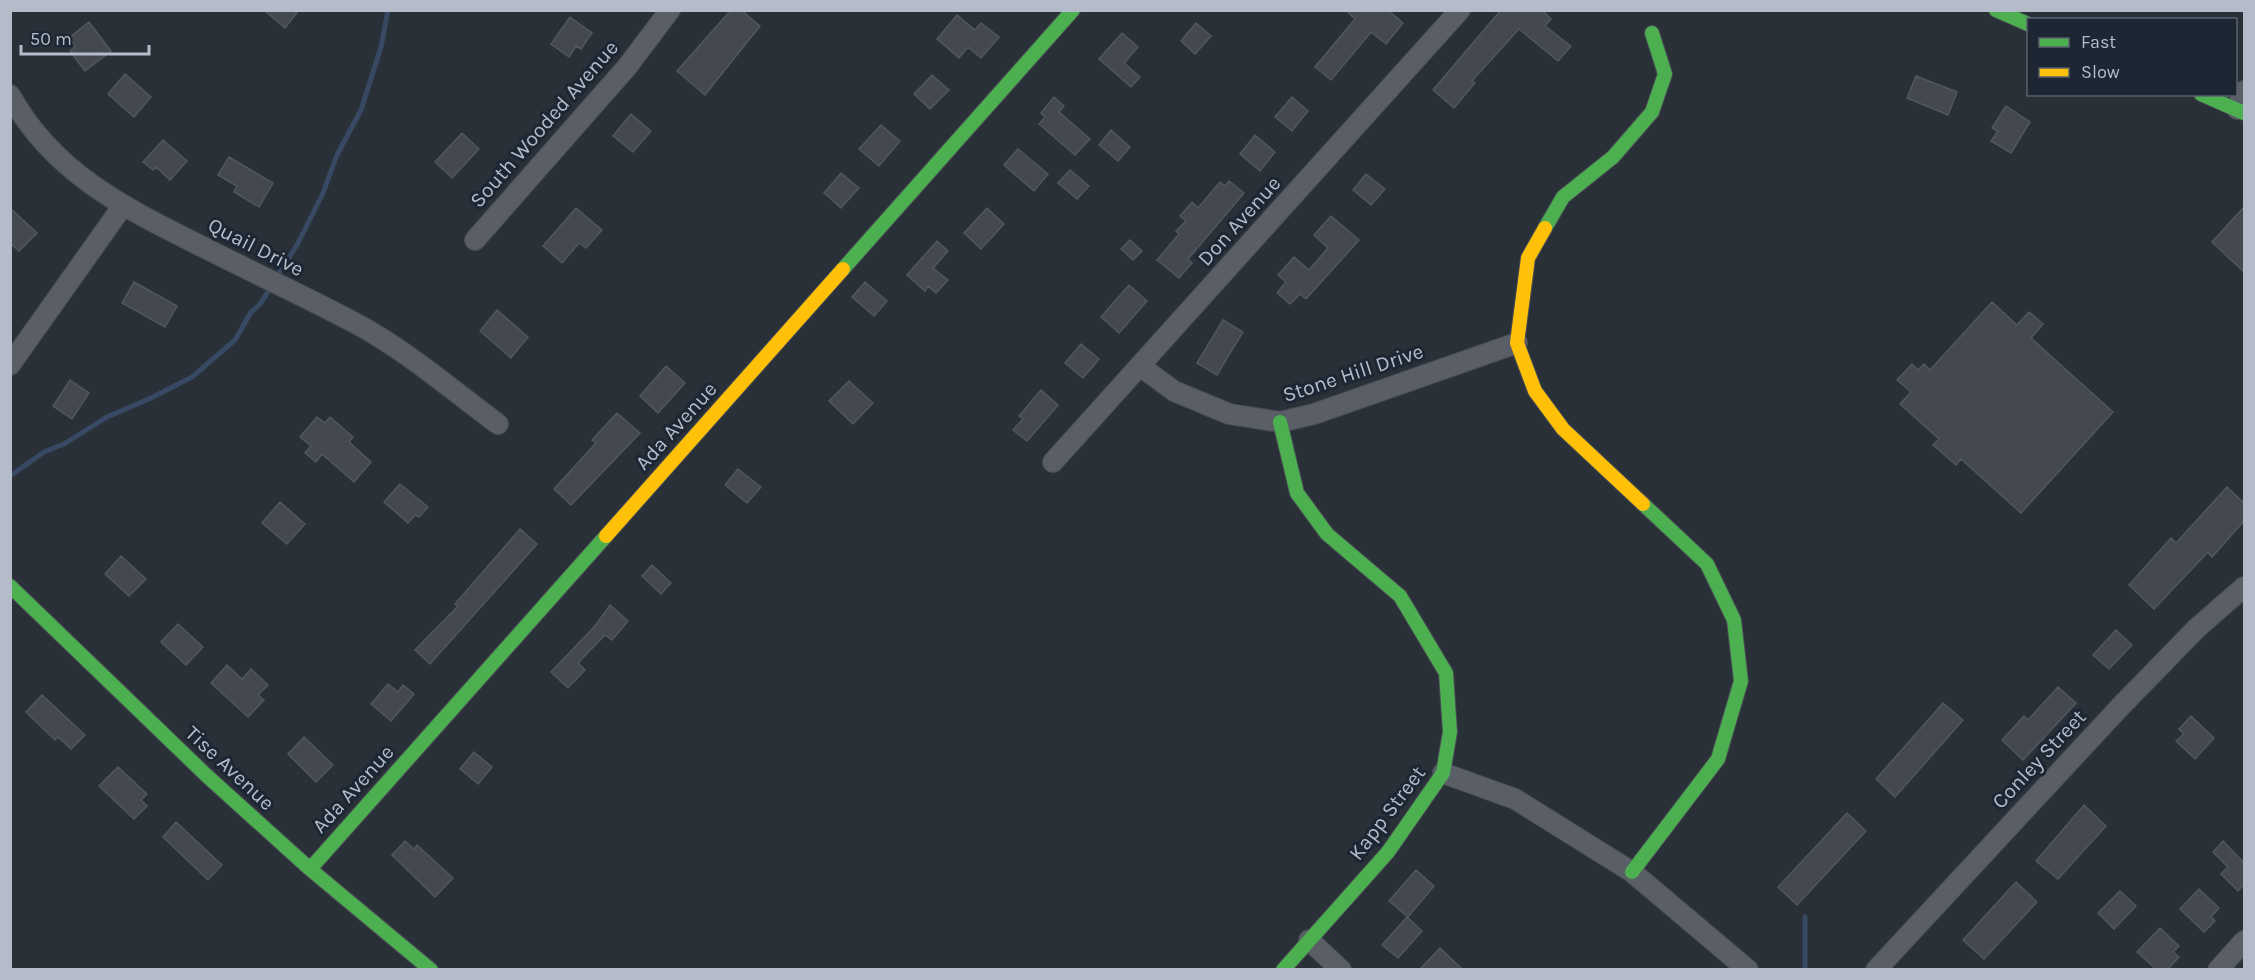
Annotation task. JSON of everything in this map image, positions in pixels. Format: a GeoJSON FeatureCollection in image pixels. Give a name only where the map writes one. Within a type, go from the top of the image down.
{"type":"FeatureCollection","features":[{"type":"Feature","properties":{"kind":"street","name":"South Wooded Avenue"},"geometry":{"type":"LineString","coordinates":[[475,240],[627,68],[670,10]]}},
{"type":"Feature","properties":{"kind":"street","name":"Ada Avenue"},"geometry":{"type":"LineString","coordinates":[[310,869],[1073,10]]}},
{"type":"Feature","properties":{"kind":"street","name":"Don Avenue"},"geometry":{"type":"LineString","coordinates":[[1053,462],[1460,10]]}},
{"type":"Feature","properties":{"kind":"street"},"geometry":{"type":"LineString","coordinates":[[1995,10],[2027,24]]}},
{"type":"Feature","properties":{"kind":"street"},"geometry":{"type":"LineString","coordinates":[[1632,872],[1718,759],[1741,681],[1734,620],[1707,564],[1563,429],[1535,391],[1517,343],[1528,258],[1563,197],[1613,157],[1652,112],[1665,74],[1652,33]]}},
{"type":"Feature","properties":{"kind":"street"},"geometry":{"type":"LineString","coordinates":[[2206,96],[2241,111],[2244,91]]}},
{"type":"Feature","properties":{"kind":"street","name":"Quail Drive"},"geometry":{"type":"LineString","coordinates":[[10,95],[21,114],[47,147],[122,207],[359,325],[396,349],[498,424]]}},
{"type":"Feature","properties":{"kind":"street"},"geometry":{"type":"LineString","coordinates":[[10,365],[122,207]]}},
{"type":"Feature","properties":{"kind":"street","name":"Stone Hill Drive"},"geometry":{"type":"LineString","coordinates":[[1140,366],[1174,391],[1229,414],[1280,422],[1314,414],[1517,343]]}},
{"type":"Feature","properties":{"kind":"street","name":"Kapp Street"},"geometry":{"type":"LineString","coordinates":[[1280,422],[1297,493],[1327,534],[1400,596],[1446,673],[1450,732],[1443,774],[1388,852],[1283,969]]}},
{"type":"Feature","properties":{"kind":"street","name":"Tise Avenue"},"geometry":{"type":"LineString","coordinates":[[10,586],[206,775],[310,869],[431,969]]}},
{"type":"Feature","properties":{"kind":"street","name":"Conley Street"},"geometry":{"type":"LineString","coordinates":[[1876,969],[2127,699],[2197,628],[2244,587]]}},
{"type":"Feature","properties":{"kind":"street"},"geometry":{"type":"LineString","coordinates":[[1443,774],[1515,799],[1632,872],[1748,969]]}},
{"type":"Feature","properties":{"kind":"street"},"geometry":{"type":"LineString","coordinates":[[1309,940],[1341,969]]}},
{"type":"Feature","properties":{"kind":"street"},"geometry":{"type":"LineString","coordinates":[[2218,969],[2244,941]]}},
{"type":"Feature","properties":{"kind":"building"},"geometry":{"type":"Polygon","coordinates":[[[264,10],[299,10],[285,28],[264,10]]]}},
{"type":"Feature","properties":{"kind":"building"},"geometry":{"type":"Polygon","coordinates":[[[731,10],[741,10],[760,26],[705,95],[677,71],[731,10]]]}},
{"type":"Feature","properties":{"kind":"building"},"geometry":{"type":"Polygon","coordinates":[[[1346,10],[1388,10],[1403,23],[1386,44],[1371,32],[1331,80],[1315,67],[1355,19],[1346,10]]]}},
{"type":"Feature","properties":{"kind":"building"},"geometry":{"type":"Polygon","coordinates":[[[1501,10],[1542,10],[1551,19],[1545,26],[1571,46],[1558,61],[1519,29],[1472,81],[1475,83],[1454,108],[1433,90],[1501,10]]]}},
{"type":"Feature","properties":{"kind":"building"},"geometry":{"type":"Polygon","coordinates":[[[957,15],[975,30],[981,23],[999,37],[981,58],[968,47],[959,58],[937,39],[957,15]]]}},
{"type":"Feature","properties":{"kind":"building"},"geometry":{"type":"Polygon","coordinates":[[[570,17],[592,33],[581,49],[576,46],[569,57],[551,44],[570,17]]]}},
{"type":"Feature","properties":{"kind":"building"},"geometry":{"type":"Polygon","coordinates":[[[89,22],[111,51],[85,71],[70,51],[75,46],[69,38],[89,22]]]}},
{"type":"Feature","properties":{"kind":"building"},"geometry":{"type":"Polygon","coordinates":[[[1196,23],[1211,36],[1195,54],[1181,41],[1196,23]]]}},
{"type":"Feature","properties":{"kind":"building"},"geometry":{"type":"Polygon","coordinates":[[[1122,33],[1138,47],[1124,63],[1140,77],[1131,87],[1099,59],[1122,33]]]}},
{"type":"Feature","properties":{"kind":"building"},"geometry":{"type":"Polygon","coordinates":[[[125,74],[151,97],[134,117],[108,94],[125,74]]]}},
{"type":"Feature","properties":{"kind":"building"},"geometry":{"type":"Polygon","coordinates":[[[932,75],[949,90],[930,109],[914,94],[932,75]]]}},
{"type":"Feature","properties":{"kind":"building"},"geometry":{"type":"Polygon","coordinates":[[[1916,76],[1957,92],[1948,115],[1907,98],[1916,76]]]}},
{"type":"Feature","properties":{"kind":"building"},"geometry":{"type":"Polygon","coordinates":[[[1054,97],[1064,106],[1059,112],[1090,139],[1075,155],[1039,124],[1045,117],[1041,113],[1054,97]]]}},
{"type":"Feature","properties":{"kind":"building"},"geometry":{"type":"Polygon","coordinates":[[[1292,97],[1308,111],[1292,131],[1275,117],[1292,97]]]}},
{"type":"Feature","properties":{"kind":"building"},"geometry":{"type":"Polygon","coordinates":[[[2006,106],[2030,122],[2011,153],[1991,141],[1998,131],[1992,128],[2006,106]]]}},
{"type":"Feature","properties":{"kind":"building"},"geometry":{"type":"Polygon","coordinates":[[[631,114],[651,131],[633,152],[613,136],[631,114]]]}},
{"type":"Feature","properties":{"kind":"building"},"geometry":{"type":"Polygon","coordinates":[[[881,125],[900,141],[879,166],[859,149],[881,125]]]}},
{"type":"Feature","properties":{"kind":"building"},"geometry":{"type":"Polygon","coordinates":[[[1111,130],[1130,147],[1118,161],[1099,145],[1111,130]]]}},
{"type":"Feature","properties":{"kind":"building"},"geometry":{"type":"Polygon","coordinates":[[[462,133],[479,149],[452,178],[435,162],[462,133]]]}},
{"type":"Feature","properties":{"kind":"building"},"geometry":{"type":"Polygon","coordinates":[[[1255,135],[1275,152],[1260,171],[1240,154],[1255,135]]]}},
{"type":"Feature","properties":{"kind":"building"},"geometry":{"type":"Polygon","coordinates":[[[163,140],[187,161],[170,180],[156,167],[153,170],[143,162],[163,140]]]}},
{"type":"Feature","properties":{"kind":"building"},"geometry":{"type":"Polygon","coordinates":[[[1018,149],[1048,174],[1034,191],[1004,165],[1018,149]]]}},
{"type":"Feature","properties":{"kind":"building"},"geometry":{"type":"Polygon","coordinates":[[[229,157],[273,183],[259,207],[234,192],[237,186],[218,175],[229,157]]]}},
{"type":"Feature","properties":{"kind":"building"},"geometry":{"type":"Polygon","coordinates":[[[1070,170],[1089,186],[1077,199],[1058,183],[1070,170]]]}},
{"type":"Feature","properties":{"kind":"building"},"geometry":{"type":"Polygon","coordinates":[[[841,173],[859,188],[841,208],[824,193],[841,173]]]}},
{"type":"Feature","properties":{"kind":"building"},"geometry":{"type":"Polygon","coordinates":[[[1366,174],[1385,189],[1371,205],[1353,190],[1366,174]]]}},
{"type":"Feature","properties":{"kind":"building"},"geometry":{"type":"Polygon","coordinates":[[[1229,181],[1244,193],[1188,259],[1192,263],[1179,278],[1157,260],[1179,234],[1176,231],[1186,221],[1180,216],[1192,202],[1198,208],[1220,182],[1225,186],[1229,181]]]}},
{"type":"Feature","properties":{"kind":"building"},"geometry":{"type":"Polygon","coordinates":[[[2244,207],[2244,272],[2212,242],[2244,207]]]}},
{"type":"Feature","properties":{"kind":"building"},"geometry":{"type":"Polygon","coordinates":[[[10,208],[37,233],[19,251],[10,243],[10,208]]]}},
{"type":"Feature","properties":{"kind":"building"},"geometry":{"type":"Polygon","coordinates":[[[576,208],[602,230],[586,248],[579,243],[562,263],[543,246],[576,208]]]}},
{"type":"Feature","properties":{"kind":"building"},"geometry":{"type":"Polygon","coordinates":[[[987,208],[1004,224],[981,249],[964,233],[987,208]]]}},
{"type":"Feature","properties":{"kind":"building"},"geometry":{"type":"Polygon","coordinates":[[[1331,216],[1359,240],[1306,299],[1300,294],[1290,304],[1277,293],[1286,282],[1278,275],[1294,257],[1309,270],[1328,248],[1314,235],[1331,216]]]}},
{"type":"Feature","properties":{"kind":"building"},"geometry":{"type":"Polygon","coordinates":[[[1130,240],[1142,251],[1133,260],[1121,249],[1130,240]]]}},
{"type":"Feature","properties":{"kind":"building"},"geometry":{"type":"Polygon","coordinates":[[[937,241],[948,251],[933,268],[948,280],[936,293],[928,286],[925,291],[907,275],[937,241]]]}},
{"type":"Feature","properties":{"kind":"building"},"geometry":{"type":"Polygon","coordinates":[[[134,282],[177,306],[165,327],[122,303],[134,282]]]}},
{"type":"Feature","properties":{"kind":"building"},"geometry":{"type":"Polygon","coordinates":[[[865,282],[887,301],[874,316],[852,297],[865,282]]]}},
{"type":"Feature","properties":{"kind":"building"},"geometry":{"type":"Polygon","coordinates":[[[1129,285],[1147,301],[1119,333],[1101,317],[1129,285]]]}},
{"type":"Feature","properties":{"kind":"building"},"geometry":{"type":"Polygon","coordinates":[[[1992,302],[2017,325],[2029,312],[2043,324],[2031,338],[2113,412],[2021,513],[1961,459],[1956,465],[1933,445],[1939,439],[1900,404],[1911,392],[1897,380],[1912,364],[1918,370],[1924,364],[1930,370],[1992,302]]]}},
{"type":"Feature","properties":{"kind":"building"},"geometry":{"type":"Polygon","coordinates":[[[497,310],[528,337],[511,358],[480,331],[497,310]]]}},
{"type":"Feature","properties":{"kind":"building"},"geometry":{"type":"Polygon","coordinates":[[[1223,320],[1243,332],[1217,375],[1197,363],[1223,320]]]}},
{"type":"Feature","properties":{"kind":"building"},"geometry":{"type":"Polygon","coordinates":[[[1081,344],[1099,359],[1083,378],[1065,363],[1081,344]]]}},
{"type":"Feature","properties":{"kind":"building"},"geometry":{"type":"Polygon","coordinates":[[[666,366],[685,383],[658,413],[640,396],[666,366]]]}},
{"type":"Feature","properties":{"kind":"building"},"geometry":{"type":"Polygon","coordinates":[[[70,380],[89,393],[72,419],[53,406],[70,380]]]}},
{"type":"Feature","properties":{"kind":"building"},"geometry":{"type":"Polygon","coordinates":[[[849,381],[873,403],[853,424],[829,401],[849,381]]]}},
{"type":"Feature","properties":{"kind":"building"},"geometry":{"type":"Polygon","coordinates":[[[1041,390],[1058,405],[1027,441],[1013,430],[1023,419],[1019,416],[1041,390]]]}},
{"type":"Feature","properties":{"kind":"building"},"geometry":{"type":"Polygon","coordinates":[[[617,413],[640,433],[571,505],[554,489],[596,443],[592,440],[617,413]]]}},
{"type":"Feature","properties":{"kind":"building"},"geometry":{"type":"Polygon","coordinates":[[[317,417],[325,423],[330,417],[353,437],[349,442],[371,462],[354,482],[322,454],[316,462],[305,453],[311,446],[300,437],[317,417]]]}},
{"type":"Feature","properties":{"kind":"building"},"geometry":{"type":"Polygon","coordinates":[[[738,469],[761,487],[747,503],[725,485],[738,469]]]}},
{"type":"Feature","properties":{"kind":"building"},"geometry":{"type":"Polygon","coordinates":[[[400,484],[428,507],[419,517],[415,515],[408,523],[384,502],[400,484]]]}},
{"type":"Feature","properties":{"kind":"building"},"geometry":{"type":"Polygon","coordinates":[[[2227,487],[2244,503],[2244,521],[2212,557],[2208,552],[2154,609],[2129,585],[2171,538],[2176,543],[2227,487]]]}},
{"type":"Feature","properties":{"kind":"building"},"geometry":{"type":"Polygon","coordinates":[[[280,502],[305,524],[287,544],[262,523],[280,502]]]}},
{"type":"Feature","properties":{"kind":"building"},"geometry":{"type":"Polygon","coordinates":[[[520,529],[537,544],[430,664],[415,650],[458,606],[455,604],[520,529]]]}},
{"type":"Feature","properties":{"kind":"building"},"geometry":{"type":"Polygon","coordinates":[[[121,556],[146,579],[129,596],[105,574],[121,556]]]}},
{"type":"Feature","properties":{"kind":"building"},"geometry":{"type":"Polygon","coordinates":[[[652,565],[671,583],[661,594],[642,576],[652,565]]]}},
{"type":"Feature","properties":{"kind":"building"},"geometry":{"type":"Polygon","coordinates":[[[610,605],[628,621],[612,640],[605,635],[578,663],[585,670],[568,688],[551,672],[595,626],[610,605]]]}},
{"type":"Feature","properties":{"kind":"building"},"geometry":{"type":"Polygon","coordinates":[[[178,624],[203,647],[186,665],[161,642],[178,624]]]}},
{"type":"Feature","properties":{"kind":"building"},"geometry":{"type":"Polygon","coordinates":[[[2116,630],[2132,645],[2109,669],[2093,655],[2116,630]]]}},
{"type":"Feature","properties":{"kind":"building"},"geometry":{"type":"Polygon","coordinates":[[[227,665],[242,679],[251,669],[268,685],[258,695],[264,700],[248,717],[211,683],[227,665]]]}},
{"type":"Feature","properties":{"kind":"building"},"geometry":{"type":"Polygon","coordinates":[[[388,684],[398,692],[403,685],[414,694],[391,721],[371,704],[388,684]]]}},
{"type":"Feature","properties":{"kind":"building"},"geometry":{"type":"Polygon","coordinates":[[[2058,687],[2076,703],[2023,760],[2002,740],[2024,716],[2028,720],[2058,687]]]}},
{"type":"Feature","properties":{"kind":"building"},"geometry":{"type":"Polygon","coordinates":[[[42,695],[85,735],[71,749],[58,737],[55,740],[26,712],[42,695]]]}},
{"type":"Feature","properties":{"kind":"building"},"geometry":{"type":"Polygon","coordinates":[[[1943,703],[1963,720],[1895,797],[1876,779],[1943,703]]]}},
{"type":"Feature","properties":{"kind":"building"},"geometry":{"type":"Polygon","coordinates":[[[2191,716],[2214,738],[2195,759],[2176,741],[2184,734],[2179,729],[2191,716]]]}},
{"type":"Feature","properties":{"kind":"building"},"geometry":{"type":"Polygon","coordinates":[[[304,737],[333,765],[316,782],[288,754],[304,737]]]}},
{"type":"Feature","properties":{"kind":"building"},"geometry":{"type":"Polygon","coordinates":[[[474,752],[492,767],[478,784],[460,769],[474,752]]]}},
{"type":"Feature","properties":{"kind":"building"},"geometry":{"type":"Polygon","coordinates":[[[118,767],[147,794],[141,800],[147,806],[134,819],[99,786],[118,767]]]}},
{"type":"Feature","properties":{"kind":"building"},"geometry":{"type":"Polygon","coordinates":[[[2084,805],[2106,826],[2058,879],[2036,861],[2084,805]]]}},
{"type":"Feature","properties":{"kind":"building"},"geometry":{"type":"Polygon","coordinates":[[[1847,813],[1866,831],[1797,905],[1778,887],[1847,813]]]}},
{"type":"Feature","properties":{"kind":"building"},"geometry":{"type":"Polygon","coordinates":[[[176,822],[222,865],[208,880],[163,837],[176,822]]]}},
{"type":"Feature","properties":{"kind":"building"},"geometry":{"type":"Polygon","coordinates":[[[405,841],[414,849],[417,845],[453,878],[435,897],[392,855],[405,841]]]}},
{"type":"Feature","properties":{"kind":"building"},"geometry":{"type":"Polygon","coordinates":[[[2223,841],[2244,863],[2244,884],[2238,891],[2221,874],[2228,867],[2213,852],[2223,841]]]}},
{"type":"Feature","properties":{"kind":"building"},"geometry":{"type":"Polygon","coordinates":[[[1416,870],[1434,886],[1408,917],[1389,901],[1416,870]]]}},
{"type":"Feature","properties":{"kind":"building"},"geometry":{"type":"Polygon","coordinates":[[[2016,882],[2037,902],[1984,959],[1963,940],[2016,882]]]}},
{"type":"Feature","properties":{"kind":"building"},"geometry":{"type":"Polygon","coordinates":[[[2199,889],[2219,908],[2211,917],[2215,921],[2204,932],[2180,909],[2199,889]]]}},
{"type":"Feature","properties":{"kind":"building"},"geometry":{"type":"Polygon","coordinates":[[[2120,891],[2136,906],[2114,929],[2098,913],[2120,891]]]}},
{"type":"Feature","properties":{"kind":"building"},"geometry":{"type":"Polygon","coordinates":[[[1407,917],[1422,931],[1398,958],[1382,945],[1407,917]]]}},
{"type":"Feature","properties":{"kind":"building"},"geometry":{"type":"Polygon","coordinates":[[[2160,928],[2179,946],[2173,952],[2179,957],[2168,969],[2156,969],[2137,952],[2160,928]]]}},
{"type":"Feature","properties":{"kind":"building"},"geometry":{"type":"Polygon","coordinates":[[[1440,948],[1462,969],[1420,969],[1440,948]]]}},
{"type":"Feature","properties":{"kind":"waterway"},"geometry":{"type":"LineString","coordinates":[[276,278],[297,245],[323,193],[337,155],[361,110],[381,47],[388,10]]}},
{"type":"Feature","properties":{"kind":"waterway"},"geometry":{"type":"LineString","coordinates":[[10,476],[44,452],[64,444],[107,417],[192,377],[235,340],[251,312],[260,304],[272,286]]}},
{"type":"Feature","properties":{"kind":"waterway"},"geometry":{"type":"LineString","coordinates":[[1805,917],[1805,970]]}},
{"type":"Feature","properties":{"kind":"traffic: fast"},"geometry":{"type":"LineString","coordinates":[[843,269],[1073,10]]}},
{"type":"Feature","properties":{"kind":"traffic: fast"},"geometry":{"type":"LineString","coordinates":[[1996,10],[2027,24]]}},
{"type":"Feature","properties":{"kind":"traffic: fast"},"geometry":{"type":"LineString","coordinates":[[1545,228],[1563,197],[1613,157],[1652,112],[1665,74],[1652,33]]}},
{"type":"Feature","properties":{"kind":"traffic: fast"},"geometry":{"type":"LineString","coordinates":[[2206,96],[2244,113]]}},
{"type":"Feature","properties":{"kind":"traffic: fast"},"geometry":{"type":"LineString","coordinates":[[1280,422],[1297,493],[1327,534],[1400,596],[1446,673],[1450,732],[1443,773],[1388,852],[1283,970]]}},
{"type":"Feature","properties":{"kind":"traffic: fast"},"geometry":{"type":"LineString","coordinates":[[1632,872],[1718,759],[1741,681],[1734,620],[1707,564],[1643,504]]}},
{"type":"Feature","properties":{"kind":"traffic: fast"},"geometry":{"type":"LineString","coordinates":[[310,869],[606,536]]}},
{"type":"Feature","properties":{"kind":"traffic: fast"},"geometry":{"type":"LineString","coordinates":[[10,586],[206,775],[310,869],[431,970]]}},
{"type":"Feature","properties":{"kind":"traffic: slow"},"geometry":{"type":"LineString","coordinates":[[1545,228],[1528,258],[1517,343],[1535,391],[1563,429],[1643,504]]}},
{"type":"Feature","properties":{"kind":"traffic: slow"},"geometry":{"type":"LineString","coordinates":[[606,536],[843,269]]}}]}
